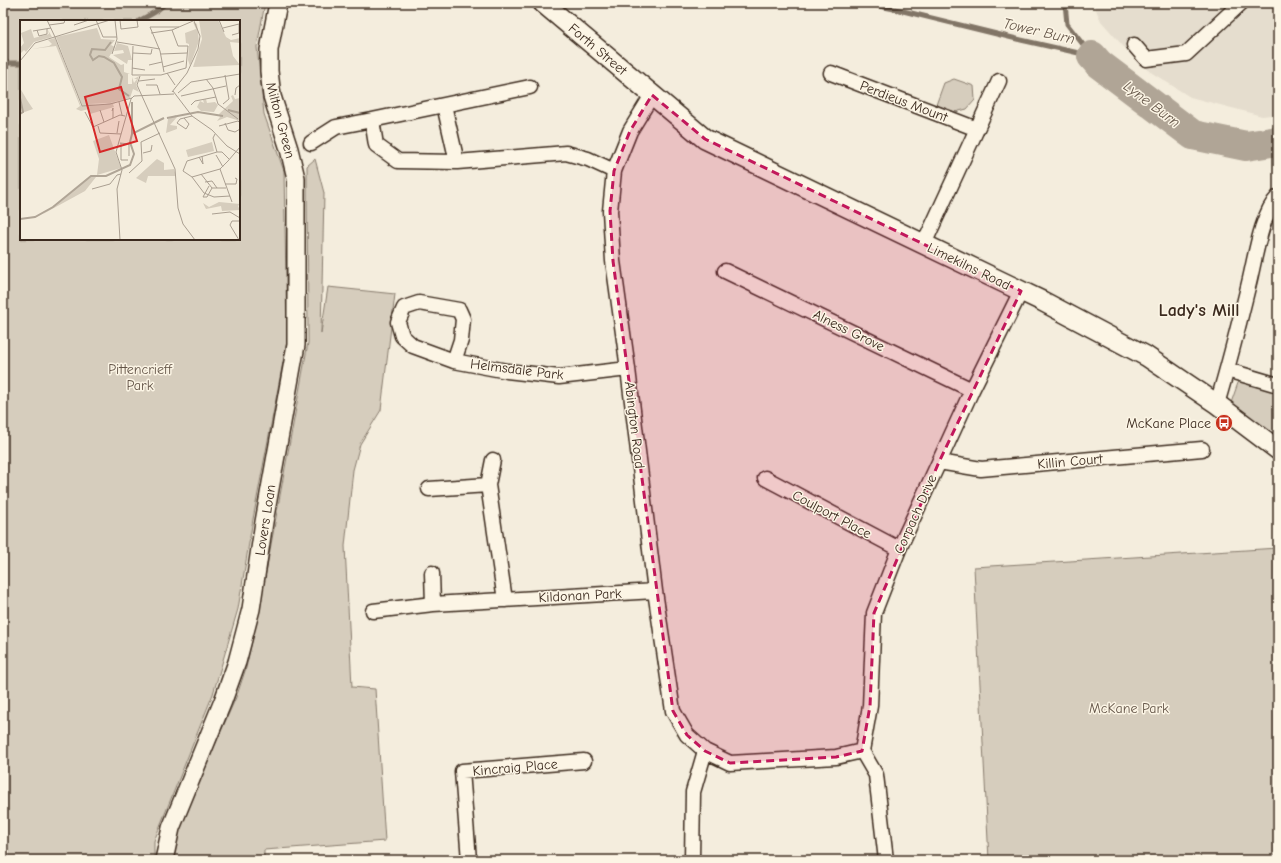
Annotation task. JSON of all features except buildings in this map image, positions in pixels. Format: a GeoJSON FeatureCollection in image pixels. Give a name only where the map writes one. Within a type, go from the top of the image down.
{"type":"FeatureCollection","features":[{"type":"Feature","properties":{"kind":"main road","name":"Forth Street"},"geometry":{"type":"LineString","coordinates":[[543,3],[652,95]]}},
{"type":"Feature","properties":{"kind":"main road","name":"Limekilns Road"},"geometry":{"type":"LineString","coordinates":[[652,95],[706,139],[1042,301],[1146,356],[1217,404],[1278,450]]}},
{"type":"Feature","properties":{"kind":"street","name":"Milton Green"},"geometry":{"type":"LineString","coordinates":[[278,3],[269,50],[269,71],[272,96],[293,166]]}},
{"type":"Feature","properties":{"kind":"street"},"geometry":{"type":"LineString","coordinates":[[1134,45],[1146,59],[1186,54],[1241,3]]}},
{"type":"Feature","properties":{"kind":"street","name":"Perdieus Mount"},"geometry":{"type":"LineString","coordinates":[[832,73],[977,129]]}},
{"type":"Feature","properties":{"kind":"street"},"geometry":{"type":"LineString","coordinates":[[924,244],[999,81]]}},
{"type":"Feature","properties":{"kind":"street","name":"Milton Green"},"geometry":{"type":"LineString","coordinates":[[311,143],[336,128],[530,88]]}},
{"type":"Feature","properties":{"kind":"street","name":"Abington Road"},"geometry":{"type":"LineString","coordinates":[[652,95],[630,131],[614,171],[610,211],[613,261],[628,369],[655,591],[673,711],[687,734],[705,752]]}},
{"type":"Feature","properties":{"kind":"street"},"geometry":{"type":"LineString","coordinates":[[444,105],[457,162]]}},
{"type":"Feature","properties":{"kind":"street"},"geometry":{"type":"LineString","coordinates":[[372,120],[376,145],[398,161],[457,162],[566,153],[588,159],[614,171]]}},
{"type":"Feature","properties":{"kind":"street","name":"Lovers Loan"},"geometry":{"type":"LineString","coordinates":[[164,860],[171,828],[238,662],[251,609],[264,522],[296,345],[296,178],[293,166]]}},
{"type":"Feature","properties":{"kind":"street"},"geometry":{"type":"LineString","coordinates":[[1217,404],[1263,227],[1272,203],[1278,197]]}},
{"type":"Feature","properties":{"kind":"street","name":"Alness Grove"},"geometry":{"type":"LineString","coordinates":[[725,271],[972,390]]}},
{"type":"Feature","properties":{"kind":"street","name":"Corpach Drive"},"geometry":{"type":"LineString","coordinates":[[862,751],[870,706],[874,613],[899,549],[972,390],[1021,291]]}},
{"type":"Feature","properties":{"kind":"street","name":"Helmsdale Park"},"geometry":{"type":"LineString","coordinates":[[454,361],[461,340],[463,319],[459,310],[419,303],[404,308],[398,322],[402,336],[414,346],[454,361],[507,371],[559,377],[628,369]]}},
{"type":"Feature","properties":{"kind":"street"},"geometry":{"type":"LineString","coordinates":[[1227,370],[1278,386]]}},
{"type":"Feature","properties":{"kind":"street","name":"Killin Court"},"geometry":{"type":"LineString","coordinates":[[939,462],[981,470],[1202,449]]}},
{"type":"Feature","properties":{"kind":"street"},"geometry":{"type":"LineString","coordinates":[[493,460],[488,485],[505,600]]}},
{"type":"Feature","properties":{"kind":"street","name":"Coulport Place"},"geometry":{"type":"LineString","coordinates":[[765,478],[899,549]]}},
{"type":"Feature","properties":{"kind":"street"},"geometry":{"type":"LineString","coordinates":[[428,489],[488,485]]}},
{"type":"Feature","properties":{"kind":"street"},"geometry":{"type":"LineString","coordinates":[[432,573],[433,604]]}},
{"type":"Feature","properties":{"kind":"street","name":"Kildonan Park"},"geometry":{"type":"LineString","coordinates":[[373,611],[433,604],[655,591]]}},
{"type":"Feature","properties":{"kind":"street"},"geometry":{"type":"LineString","coordinates":[[692,860],[693,792],[705,752],[730,764],[836,757],[862,751],[876,775],[886,860]]}},
{"type":"Feature","properties":{"kind":"street","name":"Kincraig Place"},"geometry":{"type":"LineString","coordinates":[[469,860],[462,771],[584,761]]}},
{"type":"Feature","properties":{"kind":"highlighted area"},"geometry":{"type":"Polygon","coordinates":[[[652,95],[705,139],[1021,291],[939,462],[874,613],[870,706],[862,751],[836,757],[730,763],[705,751],[687,735],[673,711],[613,261],[610,211],[614,171],[630,131],[652,95]]]}},
{"type":"Feature","properties":{"kind":"shaded area"},"geometry":{"type":"Polygon","coordinates":[[[1093,3],[1278,3],[1278,114],[1262,116],[1190,97],[1149,71],[1123,46],[1101,21],[1093,3]]]}},
{"type":"Feature","properties":{"kind":"green space","name":"Pittencrieff Park"},"geometry":{"type":"Polygon","coordinates":[[[3,3],[265,3],[257,47],[264,114],[284,171],[287,341],[253,519],[238,609],[213,694],[154,841],[154,860],[3,860],[3,3]]]}},
{"type":"Feature","properties":{"kind":"green space"},"geometry":{"type":"Polygon","coordinates":[[[954,79],[974,86],[975,100],[967,109],[955,112],[936,105],[944,83],[954,79]]]}},
{"type":"Feature","properties":{"kind":"green space"},"geometry":{"type":"Polygon","coordinates":[[[315,159],[324,193],[321,333],[328,287],[395,294],[381,410],[360,444],[353,470],[345,546],[352,687],[375,689],[385,841],[264,850],[264,860],[164,860],[237,695],[246,668],[259,610],[308,343],[307,166],[315,159]]]}},
{"type":"Feature","properties":{"kind":"green space"},"geometry":{"type":"Polygon","coordinates":[[[1239,380],[1278,390],[1278,437],[1231,403],[1239,380]]]}},
{"type":"Feature","properties":{"kind":"green space","name":"McKane Park"},"geometry":{"type":"Polygon","coordinates":[[[1278,548],[1278,860],[989,860],[974,567],[1278,548]]]}},
{"type":"Feature","properties":{"kind":"waterway","name":"Tower Burn"},"geometry":{"type":"LineString","coordinates":[[141,20],[155,12],[166,3]]}},
{"type":"Feature","properties":{"kind":"waterway","name":"Tower Burn"},"geometry":{"type":"LineString","coordinates":[[864,3],[1092,56]]}},
{"type":"Feature","properties":{"kind":"waterway","name":"Lyne Burn"},"geometry":{"type":"LineString","coordinates":[[1065,3],[1067,24],[1092,56]]}},
{"type":"Feature","properties":{"kind":"waterway","name":"Lyne Burn"},"geometry":{"type":"LineString","coordinates":[[1092,56],[1099,64],[1193,135],[1246,146],[1278,141]]}},
{"type":"Feature","properties":{"kind":"waterway","name":"Tower Burn"},"geometry":{"type":"LineString","coordinates":[[3,63],[20,63]]}},
{"type":"Feature","properties":{"kind":"place","name":"McKane Place"},"geometry":{"type":"Point","coordinates":[1224,423]}},
{"type":"Feature","properties":{"kind":"district","name":"Lady's Mill"},"geometry":{"type":"Point","coordinates":[1199,310]}}]}
